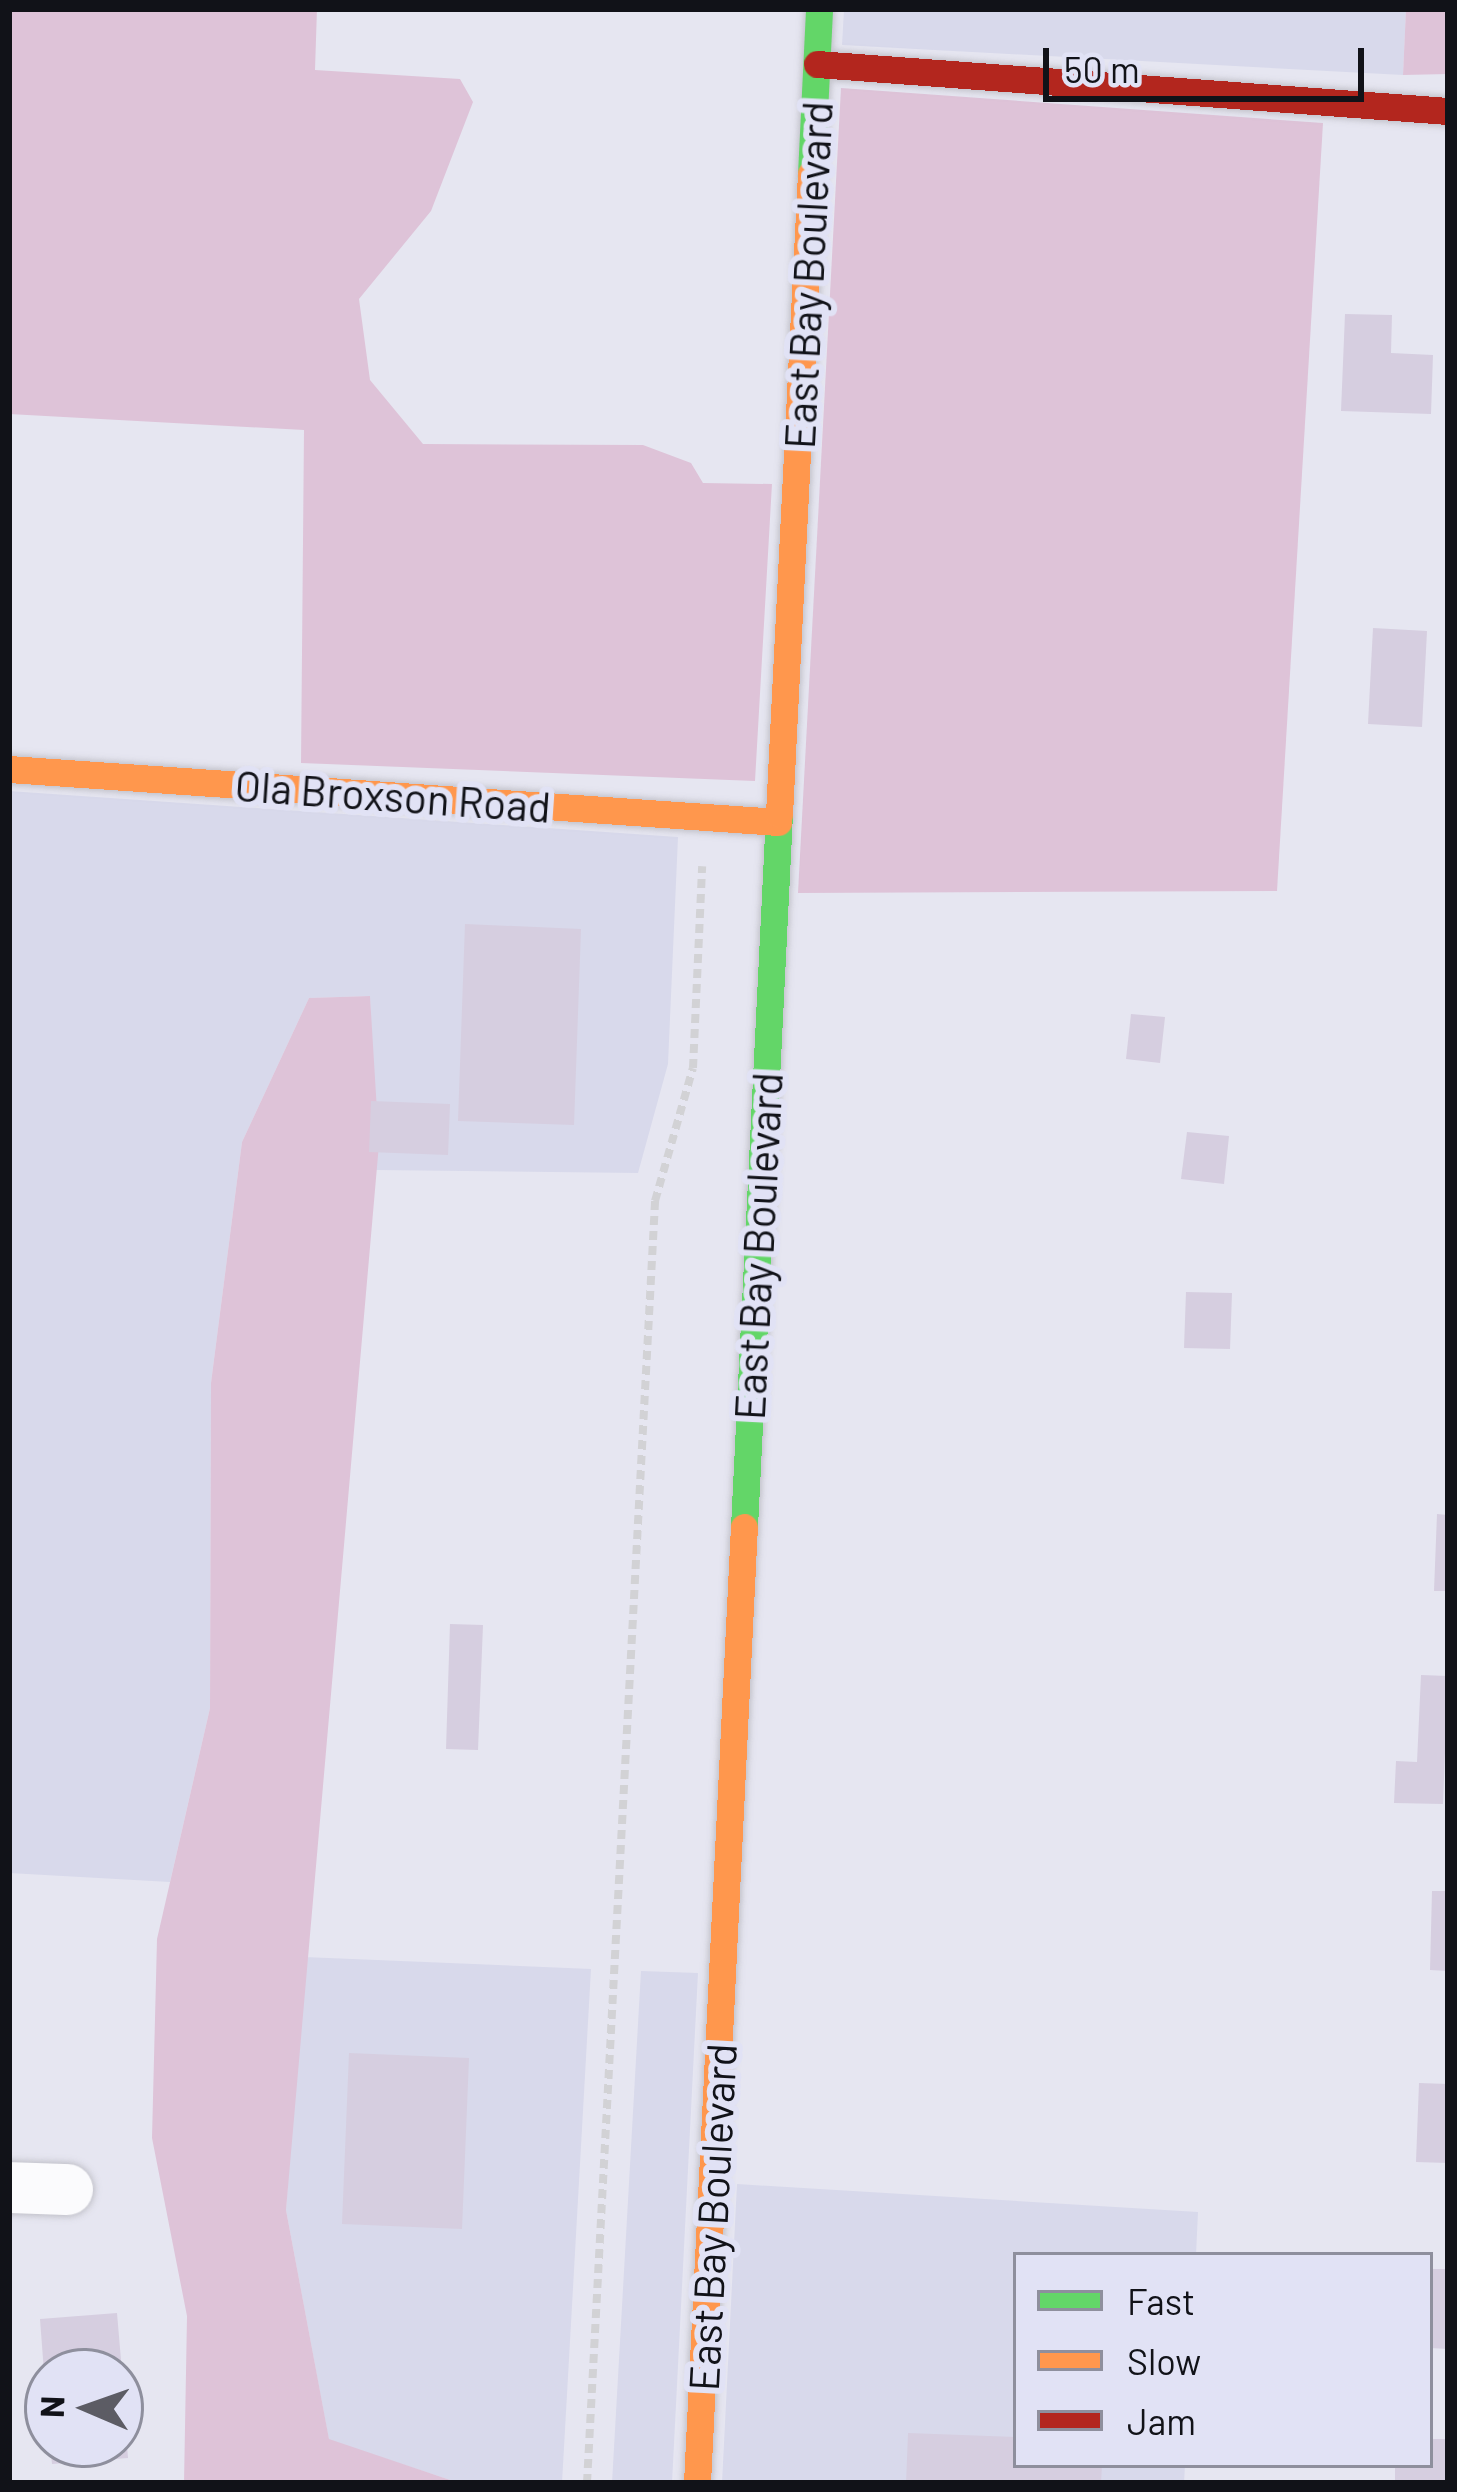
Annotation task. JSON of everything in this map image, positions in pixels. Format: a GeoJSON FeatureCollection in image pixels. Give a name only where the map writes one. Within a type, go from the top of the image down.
{"type":"FeatureCollection","features":[{"type":"Feature","properties":{"kind":"main road","name":"East Bay Boulevard"},"geometry":{"type":"LineString","coordinates":[[697,2483],[819,9]]}},
{"type":"Feature","properties":{"kind":"main road"},"geometry":{"type":"LineString","coordinates":[[817,64],[1448,111]]}},
{"type":"Feature","properties":{"kind":"main road","name":"Ola Broxson Road"},"geometry":{"type":"LineString","coordinates":[[9,769],[778,822]]}},
{"type":"Feature","properties":{"kind":"street"},"geometry":{"type":"LineString","coordinates":[[9,2186],[67,2189]]}},
{"type":"Feature","properties":{"kind":"path"},"geometry":{"type":"LineString","coordinates":[[587,2483],[655,1201],[693,1068],[704,817]]}},
{"type":"Feature","properties":{"kind":"shaded area"},"geometry":{"type":"Polygon","coordinates":[[[9,9],[317,9],[315,70],[460,79],[473,102],[431,211],[359,299],[370,380],[423,444],[643,445],[691,463],[703,483],[772,484],[755,781],[301,763],[304,430],[9,414],[9,9]]]}},
{"type":"Feature","properties":{"kind":"shaded area"},"geometry":{"type":"Polygon","coordinates":[[[844,9],[1406,9],[1403,75],[842,45],[844,9]]]}},
{"type":"Feature","properties":{"kind":"shaded area"},"geometry":{"type":"Polygon","coordinates":[[[1406,9],[1448,9],[1448,74],[1403,75],[1406,9]]]}},
{"type":"Feature","properties":{"kind":"shaded area"},"geometry":{"type":"Polygon","coordinates":[[[841,88],[1323,123],[1277,891],[798,893],[841,88]]]}},
{"type":"Feature","properties":{"kind":"shaded area"},"geometry":{"type":"Polygon","coordinates":[[[9,791],[678,837],[668,1064],[638,1173],[376,1170],[370,996],[309,998],[242,1142],[211,1383],[210,1708],[170,1882],[9,1873],[9,791]]]}},
{"type":"Feature","properties":{"kind":"shaded area"},"geometry":{"type":"Polygon","coordinates":[[[370,996],[379,1144],[286,2210],[329,2439],[459,2483],[184,2483],[187,2316],[152,2138],[157,1939],[210,1708],[211,1383],[242,1142],[309,998],[370,996]]]}},
{"type":"Feature","properties":{"kind":"shaded area"},"geometry":{"type":"Polygon","coordinates":[[[304,1957],[591,1969],[562,2483],[459,2483],[329,2440],[286,2210],[304,1957]]]}},
{"type":"Feature","properties":{"kind":"shaded area"},"geometry":{"type":"Polygon","coordinates":[[[641,1971],[698,1973],[672,2483],[612,2483],[641,1971]]]}},
{"type":"Feature","properties":{"kind":"shaded area"},"geometry":{"type":"Polygon","coordinates":[[[737,2184],[1198,2212],[1196,2252],[1013,2252],[1013,2468],[1185,2468],[1184,2483],[722,2483],[737,2184]]]}},
{"type":"Feature","properties":{"kind":"building"},"geometry":{"type":"Polygon","coordinates":[[[1345,314],[1392,315],[1391,353],[1433,355],[1431,414],[1341,411],[1345,314]]]}},
{"type":"Feature","properties":{"kind":"building"},"geometry":{"type":"Polygon","coordinates":[[[1373,628],[1427,631],[1422,727],[1368,724],[1373,628]]]}},
{"type":"Feature","properties":{"kind":"building"},"geometry":{"type":"Polygon","coordinates":[[[465,924],[581,929],[574,1125],[458,1121],[465,924]]]}},
{"type":"Feature","properties":{"kind":"building"},"geometry":{"type":"Polygon","coordinates":[[[1131,1014],[1165,1017],[1160,1063],[1126,1059],[1131,1014]]]}},
{"type":"Feature","properties":{"kind":"building"},"geometry":{"type":"Polygon","coordinates":[[[371,1101],[450,1104],[448,1155],[369,1152],[371,1101]]]}},
{"type":"Feature","properties":{"kind":"building"},"geometry":{"type":"Polygon","coordinates":[[[1187,1132],[1229,1136],[1224,1184],[1181,1179],[1187,1132]]]}},
{"type":"Feature","properties":{"kind":"building"},"geometry":{"type":"Polygon","coordinates":[[[1186,1292],[1232,1293],[1230,1349],[1184,1348],[1186,1292]]]}},
{"type":"Feature","properties":{"kind":"building"},"geometry":{"type":"Polygon","coordinates":[[[1437,1514],[1448,1515],[1448,1591],[1434,1591],[1437,1514]]]}},
{"type":"Feature","properties":{"kind":"building"},"geometry":{"type":"Polygon","coordinates":[[[450,1624],[483,1625],[478,1750],[446,1749],[450,1624]]]}},
{"type":"Feature","properties":{"kind":"building"},"geometry":{"type":"Polygon","coordinates":[[[1421,1675],[1448,1676],[1443,1804],[1394,1803],[1396,1761],[1417,1762],[1421,1675]]]}},
{"type":"Feature","properties":{"kind":"building"},"geometry":{"type":"Polygon","coordinates":[[[1432,1891],[1448,1891],[1448,1971],[1430,1970],[1432,1891]]]}},
{"type":"Feature","properties":{"kind":"building"},"geometry":{"type":"Polygon","coordinates":[[[349,2053],[469,2058],[462,2229],[342,2224],[349,2053]]]}},
{"type":"Feature","properties":{"kind":"building"},"geometry":{"type":"Polygon","coordinates":[[[1419,2083],[1448,2084],[1448,2163],[1416,2162],[1419,2083]]]}},
{"type":"Feature","properties":{"kind":"building"},"geometry":{"type":"Polygon","coordinates":[[[1433,2269],[1448,2269],[1448,2349],[1433,2348],[1433,2269]]]}},
{"type":"Feature","properties":{"kind":"building"},"geometry":{"type":"Polygon","coordinates":[[[117,2313],[120,2348],[42,2348],[40,2319],[117,2313]]]}},
{"type":"Feature","properties":{"kind":"building"},"geometry":{"type":"Polygon","coordinates":[[[908,2433],[1013,2437],[1013,2468],[1102,2468],[1101,2483],[906,2483],[908,2433]]]}},
{"type":"Feature","properties":{"kind":"building"},"geometry":{"type":"Polygon","coordinates":[[[1433,2439],[1448,2439],[1448,2483],[1395,2483],[1395,2468],[1433,2468],[1433,2439]]]}},
{"type":"Feature","properties":{"kind":"traffic: fast"},"geometry":{"type":"LineString","coordinates":[[811,174],[819,9]]}},
{"type":"Feature","properties":{"kind":"traffic: fast"},"geometry":{"type":"LineString","coordinates":[[744,1527],[779,814]]}},
{"type":"Feature","properties":{"kind":"traffic: slow"},"geometry":{"type":"LineString","coordinates":[[779,814],[811,174]]}},
{"type":"Feature","properties":{"kind":"traffic: slow"},"geometry":{"type":"LineString","coordinates":[[9,769],[778,822]]}},
{"type":"Feature","properties":{"kind":"traffic: slow"},"geometry":{"type":"LineString","coordinates":[[697,2483],[744,1527]]}},
{"type":"Feature","properties":{"kind":"traffic: jam"},"geometry":{"type":"LineString","coordinates":[[817,64],[1448,111]]}}]}
